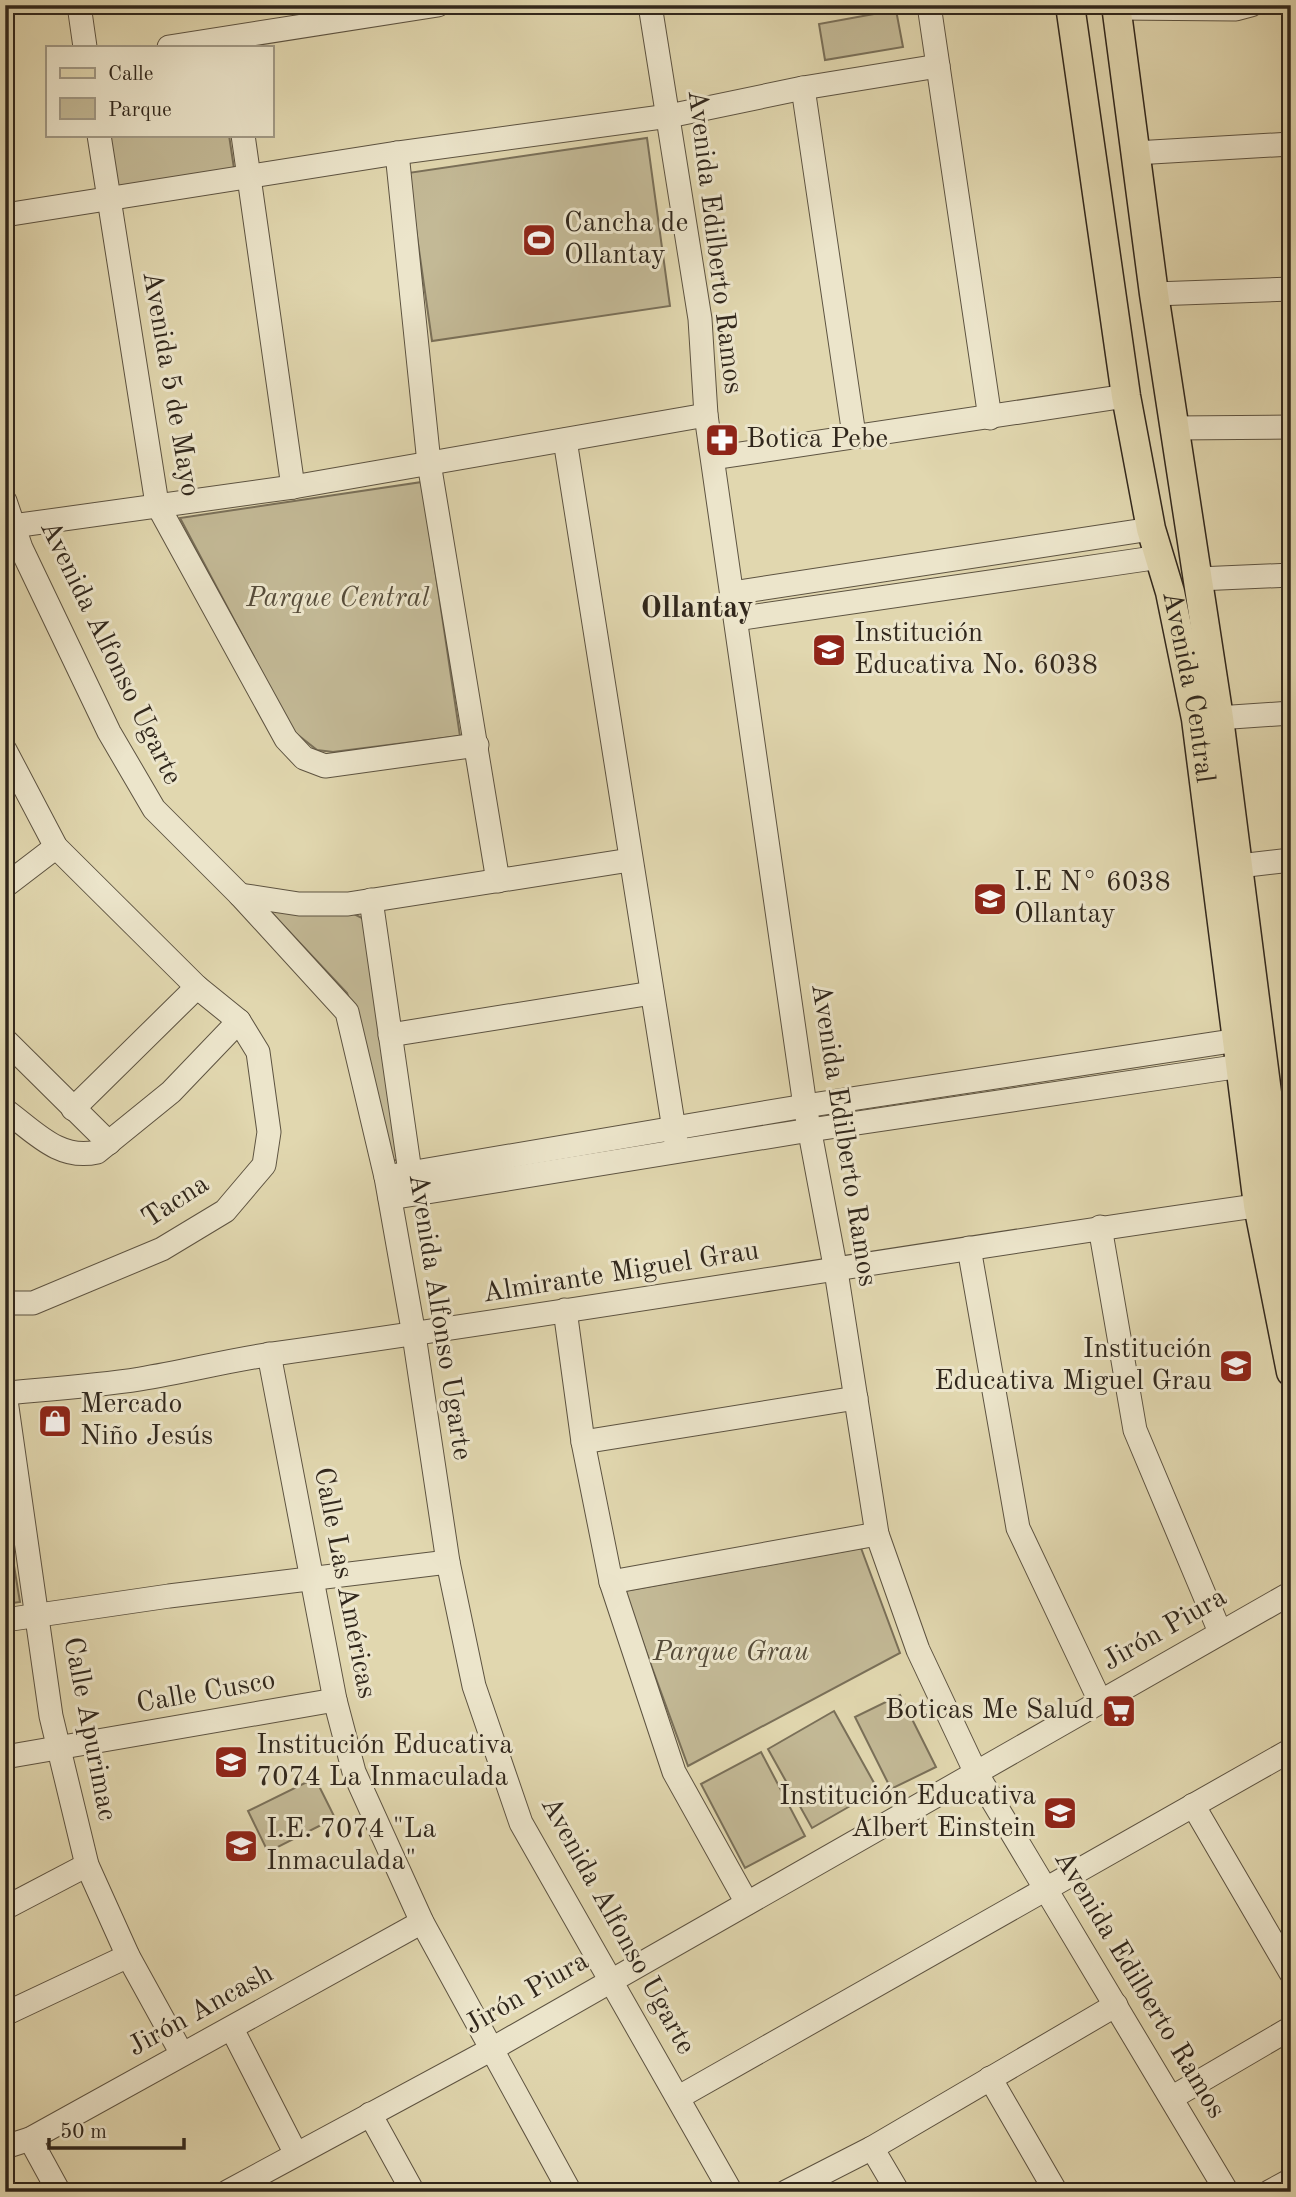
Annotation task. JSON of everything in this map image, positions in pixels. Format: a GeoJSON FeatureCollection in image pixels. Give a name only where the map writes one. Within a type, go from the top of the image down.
{"type":"FeatureCollection","features":[{"type":"Feature","properties":{"kind":"main road","name":"Avenida Central"},"geometry":{"type":"LineString","coordinates":[[1070,5],[1126,396],[1151,529],[1207,718],[1239,866],[1269,1204],[1291,1372]]}},
{"type":"Feature","properties":{"kind":"main road","name":"Avenida Central"},"geometry":{"type":"LineString","coordinates":[[1116,7],[1154,293],[1198,579],[1207,718],[1240,1053],[1269,1204],[1291,1250]]}},
{"type":"Feature","properties":{"kind":"street"},"geometry":{"type":"LineString","coordinates":[[79,5],[85,46]]}},
{"type":"Feature","properties":{"kind":"street"},"geometry":{"type":"LineString","coordinates":[[184,46],[230,43],[438,5]]}},
{"type":"Feature","properties":{"kind":"street","name":"Avenida Edilberto Ramos"},"geometry":{"type":"LineString","coordinates":[[650,5],[700,319],[706,415],[805,1106],[836,1271],[877,1534],[918,1650],[975,1770],[1173,2097],[1227,2192]]}},
{"type":"Feature","properties":{"kind":"street"},"geometry":{"type":"LineString","coordinates":[[929,5],[990,418]]}},
{"type":"Feature","properties":{"kind":"street"},"geometry":{"type":"LineString","coordinates":[[1116,7],[1236,9],[1251,5]]}},
{"type":"Feature","properties":{"kind":"street"},"geometry":{"type":"LineString","coordinates":[[5,215],[397,153],[669,116],[803,88],[938,66]]}},
{"type":"Feature","properties":{"kind":"street"},"geometry":{"type":"LineString","coordinates":[[803,88],[854,435]]}},
{"type":"Feature","properties":{"kind":"street","name":"Avenida 5 de Mayo"},"geometry":{"type":"LineString","coordinates":[[99,136],[157,504],[286,739],[304,758],[325,766],[477,745]]}},
{"type":"Feature","properties":{"kind":"street"},"geometry":{"type":"LineString","coordinates":[[243,136],[293,487]]}},
{"type":"Feature","properties":{"kind":"street"},"geometry":{"type":"LineString","coordinates":[[1135,153],[1291,144]]}},
{"type":"Feature","properties":{"kind":"street"},"geometry":{"type":"LineString","coordinates":[[397,153],[429,463],[498,881]]}},
{"type":"Feature","properties":{"kind":"street"},"geometry":{"type":"LineString","coordinates":[[1154,293],[1291,289]]}},
{"type":"Feature","properties":{"kind":"street"},"geometry":{"type":"LineString","coordinates":[[713,458],[1126,396]]}},
{"type":"Feature","properties":{"kind":"street"},"geometry":{"type":"LineString","coordinates":[[13,526],[293,487],[706,415]]}},
{"type":"Feature","properties":{"kind":"street"},"geometry":{"type":"LineString","coordinates":[[1174,428],[1291,427]]}},
{"type":"Feature","properties":{"kind":"street"},"geometry":{"type":"LineString","coordinates":[[565,440],[677,1151]]}},
{"type":"Feature","properties":{"kind":"street","name":"Avenida Alfonso Ugarte"},"geometry":{"type":"LineString","coordinates":[[5,501],[13,526],[109,732],[154,808],[240,895],[347,1012],[388,1187],[414,1335],[448,1562],[474,1686],[521,1823],[731,2192]]}},
{"type":"Feature","properties":{"kind":"street"},"geometry":{"type":"LineString","coordinates":[[732,593],[1151,529]]}},
{"type":"Feature","properties":{"kind":"street"},"geometry":{"type":"LineString","coordinates":[[736,619],[1160,556]]}},
{"type":"Feature","properties":{"kind":"street"},"geometry":{"type":"LineString","coordinates":[[1198,579],[1291,575]]}},
{"type":"Feature","properties":{"kind":"street"},"geometry":{"type":"LineString","coordinates":[[1207,718],[1291,713]]}},
{"type":"Feature","properties":{"kind":"street","name":"Tacna"},"geometry":{"type":"LineString","coordinates":[[5,1303],[33,1303],[162,1249],[225,1210],[264,1165],[269,1132],[258,1052],[239,1021],[197,987],[56,847],[7,756]]}},
{"type":"Feature","properties":{"kind":"street"},"geometry":{"type":"LineString","coordinates":[[5,886],[56,847]]}},
{"type":"Feature","properties":{"kind":"street"},"geometry":{"type":"LineString","coordinates":[[240,895],[299,904],[371,900],[631,860]]}},
{"type":"Feature","properties":{"kind":"street"},"geometry":{"type":"LineString","coordinates":[[1239,866],[1291,860]]}},
{"type":"Feature","properties":{"kind":"street"},"geometry":{"type":"LineString","coordinates":[[371,900],[412,1183]]}},
{"type":"Feature","properties":{"kind":"street"},"geometry":{"type":"LineString","coordinates":[[73,1109],[197,987]]}},
{"type":"Feature","properties":{"kind":"street"},"geometry":{"type":"LineString","coordinates":[[390,1035],[652,993]]}},
{"type":"Feature","properties":{"kind":"street"},"geometry":{"type":"LineString","coordinates":[[5,1110],[63,1153],[86,1155],[97,1152],[171,1093],[239,1021]]}},
{"type":"Feature","properties":{"kind":"street"},"geometry":{"type":"LineString","coordinates":[[5,1041],[109,1143]]}},
{"type":"Feature","properties":{"kind":"street"},"geometry":{"type":"LineString","coordinates":[[412,1183],[674,1127],[805,1106],[1007,1075],[1240,1053]]}},
{"type":"Feature","properties":{"kind":"street"},"geometry":{"type":"LineString","coordinates":[[388,1187],[677,1151],[1009,1100],[1240,1053]]}},
{"type":"Feature","properties":{"kind":"street"},"geometry":{"type":"LineString","coordinates":[[1007,1075],[1009,1100]]}},
{"type":"Feature","properties":{"kind":"street","name":"Almirante Miguel Grau"},"geometry":{"type":"LineString","coordinates":[[5,1393],[139,1379],[269,1354],[414,1335],[836,1271],[1100,1227],[1269,1204]]}},
{"type":"Feature","properties":{"kind":"street"},"geometry":{"type":"LineString","coordinates":[[1100,1227],[1135,1430],[1220,1632]]}},
{"type":"Feature","properties":{"kind":"street"},"geometry":{"type":"LineString","coordinates":[[968,1248],[1018,1528],[1100,1701]]}},
{"type":"Feature","properties":{"kind":"street"},"geometry":{"type":"LineString","coordinates":[[565,1310],[583,1442],[611,1582],[674,1772],[747,1903]]}},
{"type":"Feature","properties":{"kind":"street","name":"Calle Las Américas"},"geometry":{"type":"LineString","coordinates":[[269,1354],[335,1700],[354,1772],[422,1922],[570,2192]]}},
{"type":"Feature","properties":{"kind":"street","name":"Calle Apurimac"},"geometry":{"type":"LineString","coordinates":[[5,1393],[59,1750],[87,1865],[128,1956],[182,2054]]}},
{"type":"Feature","properties":{"kind":"street"},"geometry":{"type":"LineString","coordinates":[[583,1442],[856,1398]]}},
{"type":"Feature","properties":{"kind":"street"},"geometry":{"type":"LineString","coordinates":[[611,1582],[877,1534]]}},
{"type":"Feature","properties":{"kind":"street"},"geometry":{"type":"LineString","coordinates":[[5,1620],[169,1596],[448,1562]]}},
{"type":"Feature","properties":{"kind":"street","name":"Jirón Piura"},"geometry":{"type":"LineString","coordinates":[[227,2192],[492,2049],[975,1770],[1291,1593]]}},
{"type":"Feature","properties":{"kind":"street","name":"Calle Cusco"},"geometry":{"type":"LineString","coordinates":[[5,1757],[59,1750],[335,1700]]}},
{"type":"Feature","properties":{"kind":"street"},"geometry":{"type":"LineString","coordinates":[[679,2097],[1291,1750]]}},
{"type":"Feature","properties":{"kind":"street"},"geometry":{"type":"LineString","coordinates":[[1193,1805],[1291,1973]]}},
{"type":"Feature","properties":{"kind":"street"},"geometry":{"type":"LineString","coordinates":[[5,1909],[87,1865]]}},
{"type":"Feature","properties":{"kind":"street","name":"Jirón Ancash"},"geometry":{"type":"LineString","coordinates":[[5,2147],[30,2139],[422,1922]]}},
{"type":"Feature","properties":{"kind":"street"},"geometry":{"type":"LineString","coordinates":[[5,2014],[128,1956]]}},
{"type":"Feature","properties":{"kind":"street"},"geometry":{"type":"LineString","coordinates":[[786,2192],[872,2148],[1116,2005]]}},
{"type":"Feature","properties":{"kind":"street"},"geometry":{"type":"LineString","coordinates":[[1173,2097],[1291,2028]]}},
{"type":"Feature","properties":{"kind":"street"},"geometry":{"type":"LineString","coordinates":[[232,2029],[296,2154]]}},
{"type":"Feature","properties":{"kind":"street"},"geometry":{"type":"LineString","coordinates":[[990,2078],[1056,2192]]}},
{"type":"Feature","properties":{"kind":"street"},"geometry":{"type":"LineString","coordinates":[[370,2114],[413,2192]]}},
{"type":"Feature","properties":{"kind":"street"},"geometry":{"type":"LineString","coordinates":[[30,2139],[59,2192]]}},
{"type":"Feature","properties":{"kind":"street"},"geometry":{"type":"LineString","coordinates":[[872,2148],[898,2192]]}},
{"type":"Feature","properties":{"kind":"street"},"geometry":{"type":"LineString","coordinates":[[1269,2192],[1291,2180]]}},
{"type":"Feature","properties":{"kind":"green space"},"geometry":{"type":"Polygon","coordinates":[[[896,10],[903,47],[825,60],[819,24],[896,10]]]}},
{"type":"Feature","properties":{"kind":"green space"},"geometry":{"type":"Polygon","coordinates":[[[109,136],[229,136],[235,175],[117,193],[109,136]]]}},
{"type":"Feature","properties":{"kind":"green space","name":"Cancha de Ollantay"},"geometry":{"type":"Polygon","coordinates":[[[647,138],[670,306],[432,341],[408,173],[647,138]]]}},
{"type":"Feature","properties":{"kind":"green space","name":"Parque Central"},"geometry":{"type":"Polygon","coordinates":[[[422,482],[460,736],[333,752],[317,750],[293,731],[180,518],[422,482]]]}},
{"type":"Feature","properties":{"kind":"green space"},"geometry":{"type":"Polygon","coordinates":[[[268,909],[354,914],[366,920],[402,1159],[390,1161],[359,1026],[347,993],[268,909]]]}},
{"type":"Feature","properties":{"kind":"green space"},"geometry":{"type":"Polygon","coordinates":[[[5,1511],[20,1602],[5,1604],[5,1511]]]}},
{"type":"Feature","properties":{"kind":"green space","name":"Parque Grau"},"geometry":{"type":"Polygon","coordinates":[[[861,1548],[900,1653],[688,1766],[624,1591],[861,1548]]]}},
{"type":"Feature","properties":{"kind":"green space"},"geometry":{"type":"Polygon","coordinates":[[[900,1695],[936,1767],[891,1789],[855,1717],[900,1695]]]}},
{"type":"Feature","properties":{"kind":"green space"},"geometry":{"type":"Polygon","coordinates":[[[834,1711],[878,1790],[812,1828],[768,1749],[834,1711]]]}},
{"type":"Feature","properties":{"kind":"green space"},"geometry":{"type":"Polygon","coordinates":[[[761,1752],[805,1836],[745,1868],[701,1784],[761,1752]]]}},
{"type":"Feature","properties":{"kind":"green space"},"geometry":{"type":"Polygon","coordinates":[[[315,1778],[335,1818],[268,1852],[248,1811],[315,1778]]]}},
{"type":"Feature","properties":{"kind":"place","name":"Cancha de Ollantay"},"geometry":{"type":"Point","coordinates":[539,240]}},
{"type":"Feature","properties":{"kind":"place","name":"Botica Pebe"},"geometry":{"type":"Point","coordinates":[722,440]}},
{"type":"Feature","properties":{"kind":"place","name":"Institución Educativa No. 6038"},"geometry":{"type":"Point","coordinates":[829,650]}},
{"type":"Feature","properties":{"kind":"place","name":"I.E N° 6038 Ollantay"},"geometry":{"type":"Point","coordinates":[990,899]}},
{"type":"Feature","properties":{"kind":"place","name":"Institución Educativa Miguel Grau"},"geometry":{"type":"Point","coordinates":[1236,1366]}},
{"type":"Feature","properties":{"kind":"place","name":"Mercado Niño Jesús"},"geometry":{"type":"Point","coordinates":[55,1421]}},
{"type":"Feature","properties":{"kind":"place","name":"Boticas Me Salud"},"geometry":{"type":"Point","coordinates":[1119,1711]}},
{"type":"Feature","properties":{"kind":"place","name":"Institución Educativa 7074 La Inmaculada"},"geometry":{"type":"Point","coordinates":[231,1762]}},
{"type":"Feature","properties":{"kind":"place","name":"Institución Educativa Albert Einstein"},"geometry":{"type":"Point","coordinates":[1060,1813]}},
{"type":"Feature","properties":{"kind":"place","name":"I.E. 7074 \"La Inmaculada\""},"geometry":{"type":"Point","coordinates":[241,1846]}},
{"type":"Feature","properties":{"kind":"district","name":"Ollantay"},"geometry":{"type":"Point","coordinates":[697,609]}}]}
